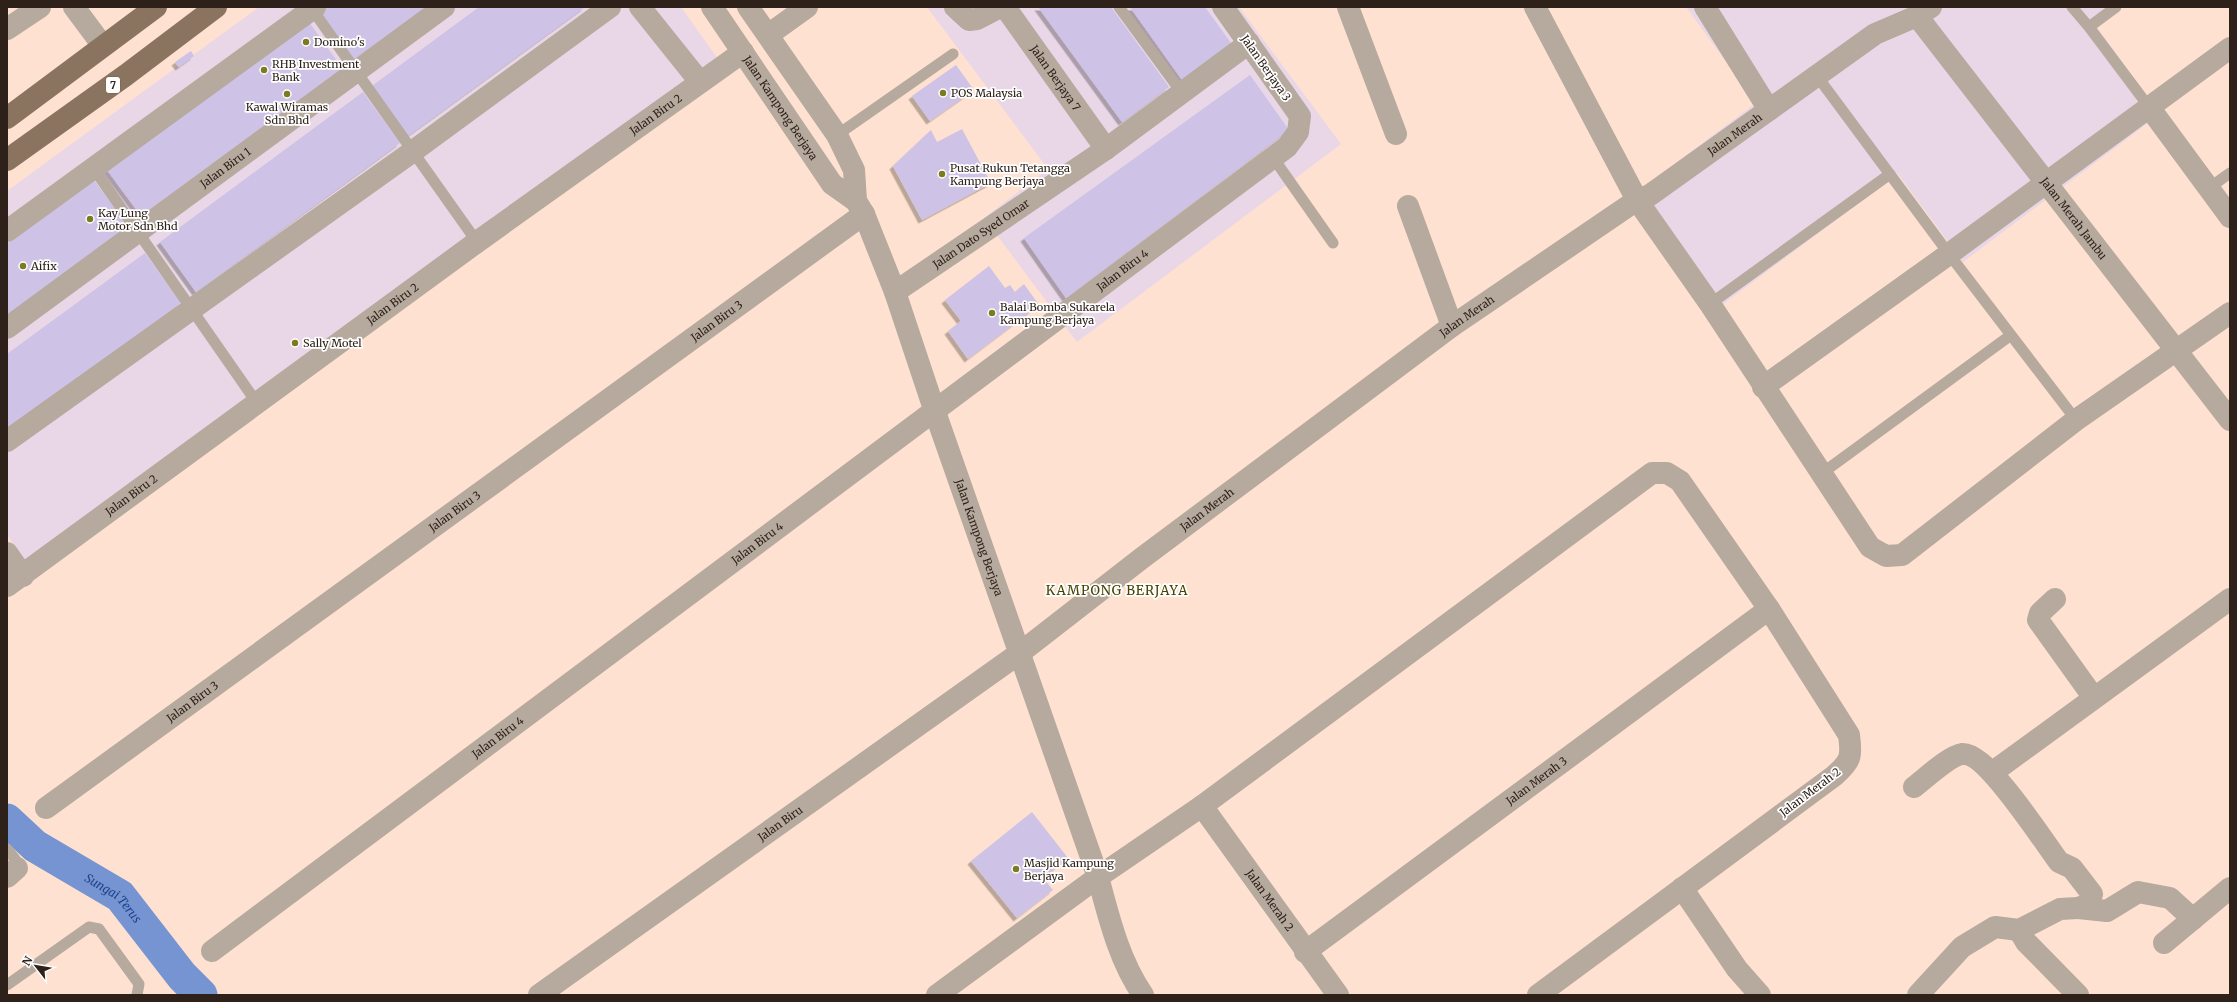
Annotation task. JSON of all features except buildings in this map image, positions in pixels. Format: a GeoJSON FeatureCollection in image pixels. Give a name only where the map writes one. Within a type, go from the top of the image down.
{"type":"FeatureCollection","features":[{"type":"Feature","properties":{"kind":"main road"},"geometry":{"type":"LineString","coordinates":[[7,118],[156,7]]}},
{"type":"Feature","properties":{"kind":"main road","name":"7"},"geometry":{"type":"LineString","coordinates":[[7,160],[126,75],[216,7]]}},
{"type":"Feature","properties":{"kind":"street"},"geometry":{"type":"LineString","coordinates":[[7,29],[40,7]]}},
{"type":"Feature","properties":{"kind":"street"},"geometry":{"type":"LineString","coordinates":[[74,7],[103,46]]}},
{"type":"Feature","properties":{"kind":"street","name":"Jalan Biru 1"},"geometry":{"type":"LineString","coordinates":[[7,328],[444,7]]}},
{"type":"Feature","properties":{"kind":"street"},"geometry":{"type":"LineString","coordinates":[[7,441],[412,152],[610,7]]}},
{"type":"Feature","properties":{"kind":"street"},"geometry":{"type":"LineString","coordinates":[[640,7],[700,82]]}},
{"type":"Feature","properties":{"kind":"street","name":"Jalan Kampong Berjaya"},"geometry":{"type":"LineString","coordinates":[[712,7],[832,184],[860,208]]}},
{"type":"Feature","properties":{"kind":"street","name":"Jalan Kampong Berjaya"},"geometry":{"type":"LineString","coordinates":[[748,7],[837,135],[854,170],[860,208],[896,292],[934,412],[1020,652],[1098,877],[1113,934],[1133,980],[1143,995]]}},
{"type":"Feature","properties":{"kind":"street","name":"Jalan Biru 2"},"geometry":{"type":"LineString","coordinates":[[15,581],[477,242],[807,7]]}},
{"type":"Feature","properties":{"kind":"street"},"geometry":{"type":"LineString","coordinates":[[955,7],[969,20],[977,19],[1000,7]]}},
{"type":"Feature","properties":{"kind":"street","name":"Jalan Berjaya 7"},"geometry":{"type":"LineString","coordinates":[[1005,7],[1106,149]]}},
{"type":"Feature","properties":{"kind":"street","name":"Jalan Berjaya 3"},"geometry":{"type":"LineString","coordinates":[[1223,7],[1300,116],[1298,132]]}},
{"type":"Feature","properties":{"kind":"street"},"geometry":{"type":"LineString","coordinates":[[1348,7],[1396,134]]}},
{"type":"Feature","properties":{"kind":"street"},"geometry":{"type":"LineString","coordinates":[[1535,7],[1637,200],[1710,304],[1763,387],[1870,547],[1886,556],[1902,555],[2076,420],[2230,313]]}},
{"type":"Feature","properties":{"kind":"street"},"geometry":{"type":"LineString","coordinates":[[1705,7],[1769,110]]}},
{"type":"Feature","properties":{"kind":"street"},"geometry":{"type":"LineString","coordinates":[[7,231],[313,8]]}},
{"type":"Feature","properties":{"kind":"street","name":"Jalan Merah"},"geometry":{"type":"LineString","coordinates":[[1020,652],[1142,558],[1452,326],[1637,200],[1650,195],[1875,34],[1916,10]]}},
{"type":"Feature","properties":{"kind":"street","name":"Jalan Merah Jambu"},"geometry":{"type":"LineString","coordinates":[[1916,10],[2046,182],[2230,420]]}},
{"type":"Feature","properties":{"kind":"street","name":"Jalan Dato Syed Omar"},"geometry":{"type":"LineString","coordinates":[[896,292],[1106,149],[1249,43]]}},
{"type":"Feature","properties":{"kind":"street"},"geometry":{"type":"LineString","coordinates":[[1763,387],[1949,254],[2230,48]]}},
{"type":"Feature","properties":{"kind":"street"},"geometry":{"type":"LineString","coordinates":[[2148,107],[2230,217]]}},
{"type":"Feature","properties":{"kind":"street","name":"Jalan Biru 4"},"geometry":{"type":"LineString","coordinates":[[212,951],[1274,159],[1287,147],[1298,132]]}},
{"type":"Feature","properties":{"kind":"street"},"geometry":{"type":"LineString","coordinates":[[1408,206],[1452,326]]}},
{"type":"Feature","properties":{"kind":"street","name":"Jalan Biru 3"},"geometry":{"type":"LineString","coordinates":[[46,808],[860,208]]}},
{"type":"Feature","properties":{"kind":"street","name":"Jalan Merah 2"},"geometry":{"type":"LineString","coordinates":[[1338,995],[1305,952],[1202,806],[1652,473],[1667,473],[1680,481],[1769,609],[1849,735],[1851,751],[1848,764],[1538,995]]}},
{"type":"Feature","properties":{"kind":"street"},"geometry":{"type":"LineString","coordinates":[[7,553],[15,581]]}},
{"type":"Feature","properties":{"kind":"street"},"geometry":{"type":"LineString","coordinates":[[2055,599],[2040,613],[2038,620],[2094,698]]}},
{"type":"Feature","properties":{"kind":"street"},"geometry":{"type":"LineString","coordinates":[[1992,772],[2230,599]]}},
{"type":"Feature","properties":{"kind":"street","name":"Jalan Merah 3"},"geometry":{"type":"LineString","coordinates":[[1305,952],[1769,609]]}},
{"type":"Feature","properties":{"kind":"street","name":"Jalan Biru"},"geometry":{"type":"LineString","coordinates":[[539,995],[1020,652]]}},
{"type":"Feature","properties":{"kind":"street"},"geometry":{"type":"LineString","coordinates":[[1914,787],[1952,758],[1963,754],[1973,756],[1992,772],[2059,862],[2072,868],[2086,885],[2092,894],[2088,904],[2078,908]]}},
{"type":"Feature","properties":{"kind":"street"},"geometry":{"type":"LineString","coordinates":[[937,995],[1098,877],[1202,806]]}},
{"type":"Feature","properties":{"kind":"street"},"geometry":{"type":"LineString","coordinates":[[1682,888],[1737,969],[1760,995]]}},
{"type":"Feature","properties":{"kind":"street"},"geometry":{"type":"LineString","coordinates":[[2164,943],[2230,888]]}},
{"type":"Feature","properties":{"kind":"street"},"geometry":{"type":"LineString","coordinates":[[1918,995],[1962,947],[1995,927],[2019,930],[2060,909],[2078,908],[2106,911],[2138,892],[2170,898],[2193,919]]}},
{"type":"Feature","properties":{"kind":"street"},"geometry":{"type":"LineString","coordinates":[[2019,930],[2026,942],[2078,995]]}},
{"type":"Feature","properties":{"kind":"lane"},"geometry":{"type":"LineString","coordinates":[[1119,7],[1182,93]]}},
{"type":"Feature","properties":{"kind":"lane"},"geometry":{"type":"LineString","coordinates":[[2072,7],[2148,107]]}},
{"type":"Feature","properties":{"kind":"lane"},"geometry":{"type":"LineString","coordinates":[[2088,27],[2116,7]]}},
{"type":"Feature","properties":{"kind":"lane"},"geometry":{"type":"LineString","coordinates":[[313,8],[355,72],[477,242]]}},
{"type":"Feature","properties":{"kind":"lane"},"geometry":{"type":"LineString","coordinates":[[837,135],[953,54]]}},
{"type":"Feature","properties":{"kind":"lane"},"geometry":{"type":"LineString","coordinates":[[1817,76],[1949,254],[2076,420]]}},
{"type":"Feature","properties":{"kind":"lane"},"geometry":{"type":"LineString","coordinates":[[1274,159],[1333,243]]}},
{"type":"Feature","properties":{"kind":"lane"},"geometry":{"type":"LineString","coordinates":[[94,169],[139,231],[191,309],[257,403]]}},
{"type":"Feature","properties":{"kind":"lane"},"geometry":{"type":"LineString","coordinates":[[2209,188],[2230,173]]}},
{"type":"Feature","properties":{"kind":"lane"},"geometry":{"type":"LineString","coordinates":[[1710,304],[1890,174]]}},
{"type":"Feature","properties":{"kind":"lane"},"geometry":{"type":"LineString","coordinates":[[1821,474],[2010,335]]}},
{"type":"Feature","properties":{"kind":"lane"},"geometry":{"type":"LineString","coordinates":[[7,985],[89,927],[94,926],[99,929],[139,984],[137,995]]}},
{"type":"Feature","properties":{"kind":"shaded area"},"geometry":{"type":"Polygon","coordinates":[[[259,7],[681,7],[718,59],[27,563],[7,535],[7,191],[259,7]]]}},
{"type":"Feature","properties":{"kind":"shaded area"},"geometry":{"type":"Polygon","coordinates":[[[927,7],[1239,7],[1341,144],[1077,342],[984,218],[1048,169],[927,7]]]}},
{"type":"Feature","properties":{"kind":"shaded area"},"geometry":{"type":"Polygon","coordinates":[[[1686,7],[2121,7],[2096,26],[2160,114],[1963,262],[1898,174],[1722,305],[1637,192],[1756,103],[1686,7]]]}},
{"type":"Feature","properties":{"kind":"waterway","name":"Sungai Terus"},"geometry":{"type":"LineString","coordinates":[[7,820],[35,846],[120,896],[182,976],[201,995]]}},
{"type":"Feature","properties":{"kind":"place","name":"Domino's"},"geometry":{"type":"Point","coordinates":[306,42]}},
{"type":"Feature","properties":{"kind":"place","name":"RHB Investment Bank"},"geometry":{"type":"Point","coordinates":[264,70]}},
{"type":"Feature","properties":{"kind":"place","name":"POS Malaysia"},"geometry":{"type":"Point","coordinates":[943,93]}},
{"type":"Feature","properties":{"kind":"place","name":"Kawal Wiramas Sdn Bhd"},"geometry":{"type":"Point","coordinates":[287,94]}},
{"type":"Feature","properties":{"kind":"place","name":"Pusat Rukun Tetangga Kampung Berjaya"},"geometry":{"type":"Point","coordinates":[942,174]}},
{"type":"Feature","properties":{"kind":"place","name":"Kay Lung Motor Sdn Bhd"},"geometry":{"type":"Point","coordinates":[90,219]}},
{"type":"Feature","properties":{"kind":"place","name":"Aifix"},"geometry":{"type":"Point","coordinates":[23,266]}},
{"type":"Feature","properties":{"kind":"place","name":"Balai Bomba Sukarela Kampung Berjaya"},"geometry":{"type":"Point","coordinates":[992,313]}},
{"type":"Feature","properties":{"kind":"place","name":"Sally Motel"},"geometry":{"type":"Point","coordinates":[295,343]}},
{"type":"Feature","properties":{"kind":"place","name":"Masjid Kampung Berjaya"},"geometry":{"type":"Point","coordinates":[1016,869]}},
{"type":"Feature","properties":{"kind":"district","name":"KAMPONG BERJAYA"},"geometry":{"type":"Point","coordinates":[1117,590]}}]}
